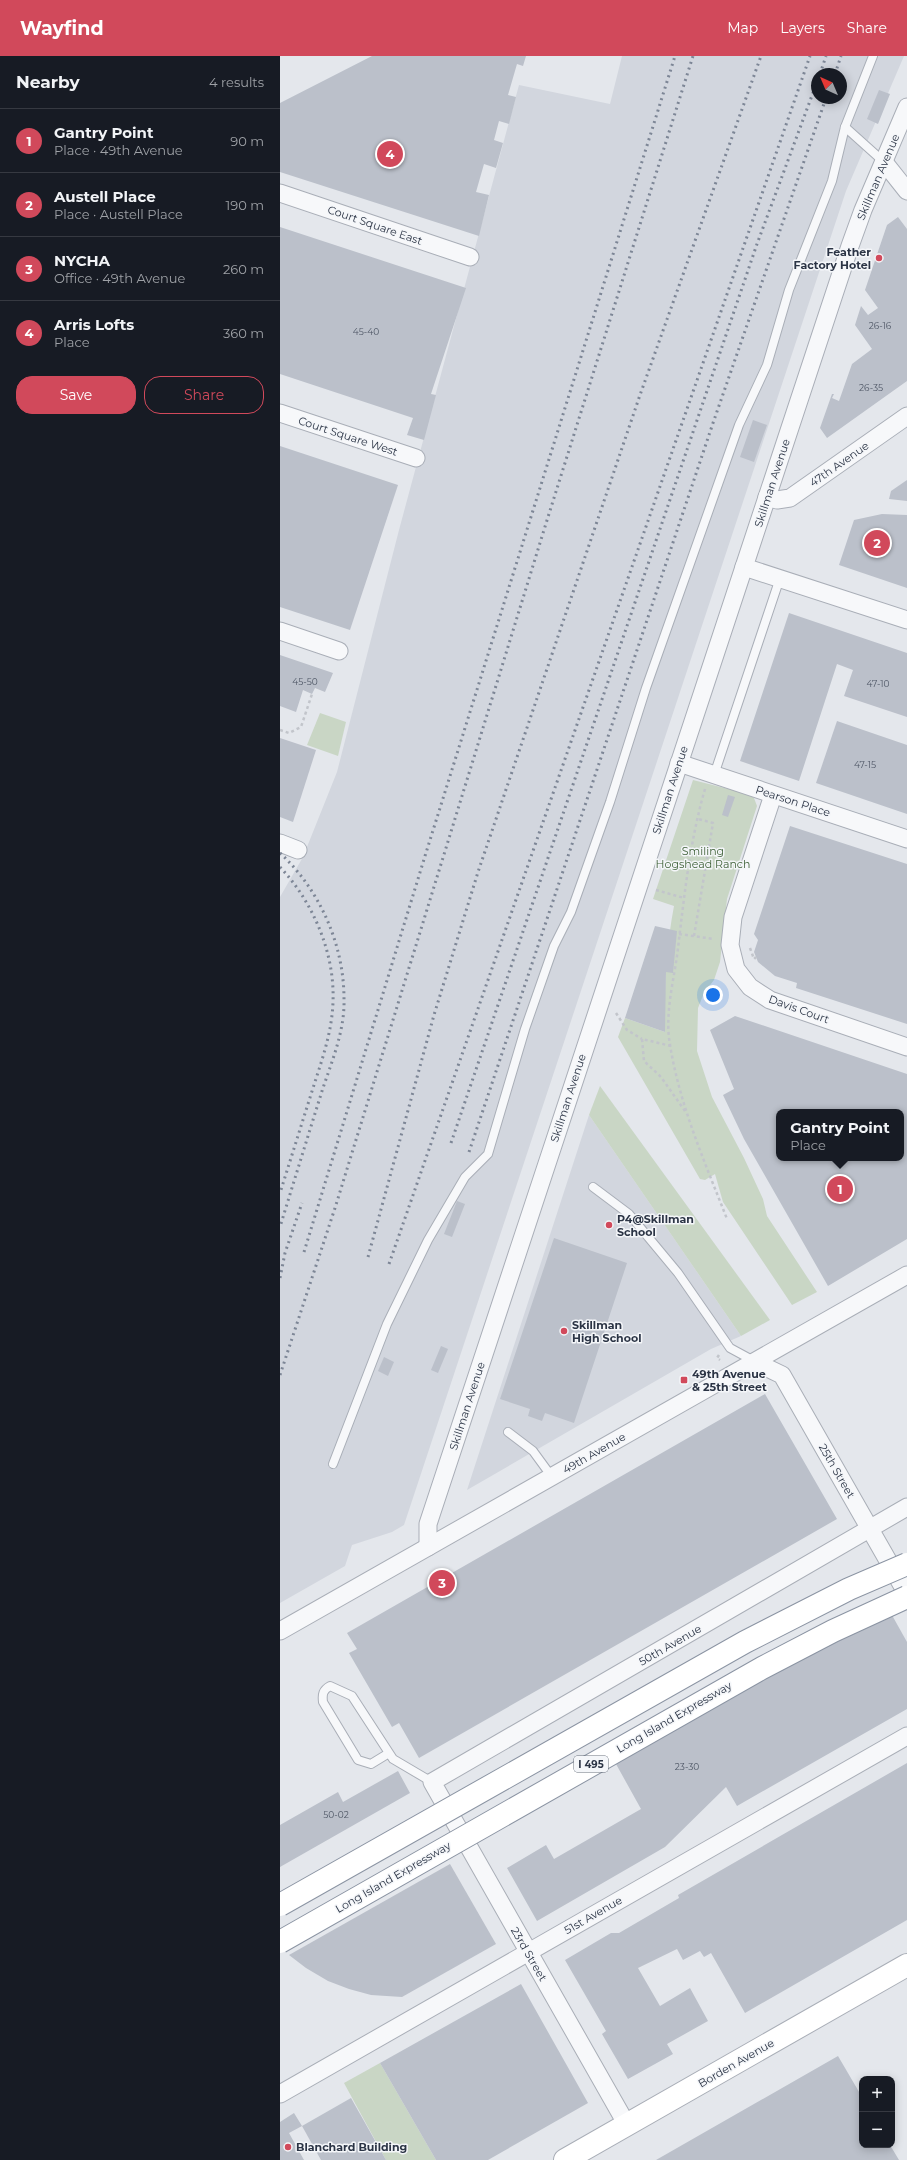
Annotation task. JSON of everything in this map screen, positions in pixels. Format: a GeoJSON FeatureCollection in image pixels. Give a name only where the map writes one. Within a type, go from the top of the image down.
{"type":"FeatureCollection","features":[{"type":"Feature","properties":{"kind":"main road","name":"I 495"},"geometry":{"type":"LineString","coordinates":[[280,1905],[746,1642],[849,1589],[907,1564]]}},
{"type":"Feature","properties":{"kind":"main road","name":"Long Island Expressway"},"geometry":{"type":"LineString","coordinates":[[280,1942],[762,1668],[833,1631],[907,1596]]}},
{"type":"Feature","properties":{"kind":"main road","name":"Borden Avenue"},"geometry":{"type":"LineString","coordinates":[[565,2160],[907,1965]]}},
{"type":"Feature","properties":{"kind":"street","name":"Skillman Avenue"},"geometry":{"type":"LineString","coordinates":[[428,1547],[428,1524],[856,228],[907,107]]}},
{"type":"Feature","properties":{"kind":"street"},"geometry":{"type":"LineString","coordinates":[[884,162],[907,191]]}},
{"type":"Feature","properties":{"kind":"street","name":"Court Square East"},"geometry":{"type":"LineString","coordinates":[[280,194],[470,257]]}},
{"type":"Feature","properties":{"kind":"street","name":"Court Square West"},"geometry":{"type":"LineString","coordinates":[[280,413],[416,458]]}},
{"type":"Feature","properties":{"kind":"street","name":"47th Avenue"},"geometry":{"type":"LineString","coordinates":[[767,497],[777,500],[790,498],[907,416]]}},
{"type":"Feature","properties":{"kind":"street"},"geometry":{"type":"LineString","coordinates":[[744,567],[907,620]]}},
{"type":"Feature","properties":{"kind":"street"},"geometry":{"type":"LineString","coordinates":[[280,631],[339,651]]}},
{"type":"Feature","properties":{"kind":"street","name":"Pearson Place"},"geometry":{"type":"LineString","coordinates":[[679,763],[907,839]]}},
{"type":"Feature","properties":{"kind":"street","name":"Davis Court"},"geometry":{"type":"LineString","coordinates":[[774,795],[737,904],[730,937],[731,953],[736,969],[745,982],[764,997],[907,1047]]}},
{"type":"Feature","properties":{"kind":"street"},"geometry":{"type":"LineString","coordinates":[[280,844],[298,850]]}},
{"type":"Feature","properties":{"kind":"street","name":"49th Avenue"},"geometry":{"type":"LineString","coordinates":[[280,1631],[907,1275]]}},
{"type":"Feature","properties":{"kind":"street","name":"25th Street"},"geometry":{"type":"LineString","coordinates":[[754,1362],[782,1375],[907,1596]]}},
{"type":"Feature","properties":{"kind":"street","name":"50th Avenue"},"geometry":{"type":"LineString","coordinates":[[432,1782],[907,1507]]}},
{"type":"Feature","properties":{"kind":"street","name":"51st Avenue"},"geometry":{"type":"LineString","coordinates":[[280,2094],[907,1736]]}},
{"type":"Feature","properties":{"kind":"street","name":"23rd Street"},"geometry":{"type":"LineString","coordinates":[[432,1782],[627,2125]]}},
{"type":"Feature","properties":{"kind":"lane"},"geometry":{"type":"LineString","coordinates":[[333,1464],[387,1324],[428,1240],[465,1177],[488,1154],[525,1029],[554,946],[571,912],[610,802],[646,688],[739,425],[767,365],[789,290],[832,181],[846,127],[873,56]]}},
{"type":"Feature","properties":{"kind":"lane"},"geometry":{"type":"LineString","coordinates":[[846,127],[884,162]]}},
{"type":"Feature","properties":{"kind":"lane"},"geometry":{"type":"LineString","coordinates":[[712,774],[780,578]]}},
{"type":"Feature","properties":{"kind":"lane"},"geometry":{"type":"LineString","coordinates":[[593,1187],[629,1214],[678,1273],[730,1348],[754,1362]]}},
{"type":"Feature","properties":{"kind":"lane"},"geometry":{"type":"LineString","coordinates":[[508,1432],[533,1451],[552,1477]]}},
{"type":"Feature","properties":{"kind":"lane"},"geometry":{"type":"LineString","coordinates":[[389,1753],[371,1764],[358,1760],[323,1702],[322,1695],[324,1689],[330,1686],[352,1696],[393,1759],[432,1782]]}},
{"type":"Feature","properties":{"kind":"path"},"geometry":{"type":"LineString","coordinates":[[280,730],[289,733],[301,726],[312,694]]}},
{"type":"Feature","properties":{"kind":"path"},"geometry":{"type":"LineString","coordinates":[[712,774],[698,819],[684,898],[670,1001],[669,1036],[686,1113],[728,1219]]}},
{"type":"Feature","properties":{"kind":"path"},"geometry":{"type":"LineString","coordinates":[[694,936],[714,823],[698,819]]}},
{"type":"Feature","properties":{"kind":"path"},"geometry":{"type":"LineString","coordinates":[[656,890],[684,898]]}},
{"type":"Feature","properties":{"kind":"path"},"geometry":{"type":"LineString","coordinates":[[679,934],[714,939],[730,937]]}},
{"type":"Feature","properties":{"kind":"path"},"geometry":{"type":"LineString","coordinates":[[746,948],[749,947],[754,959],[756,957]]}},
{"type":"Feature","properties":{"kind":"path"},"geometry":{"type":"LineString","coordinates":[[616,1013],[627,1030],[642,1038],[671,1046]]}},
{"type":"Feature","properties":{"kind":"path"},"geometry":{"type":"LineString","coordinates":[[642,1038],[644,1061],[661,1077],[686,1113]]}},
{"type":"Feature","properties":{"kind":"path"},"geometry":{"type":"LineString","coordinates":[[719,1355],[717,1358],[720,1360]]}},
{"type":"Feature","properties":{"kind":"shaded area"},"geometry":{"type":"Polygon","coordinates":[[[622,56],[904,56],[846,191],[404,1525],[392,1532],[352,1545],[345,1566],[280,1603],[280,897],[303,857],[337,772],[399,530],[519,85],[610,104],[622,56]]]}},
{"type":"Feature","properties":{"kind":"shaded area","name":"P4@Skillman School"},"geometry":{"type":"Polygon","coordinates":[[[589,1115],[741,1336],[711,1349],[467,1490],[589,1115]]]}},
{"type":"Feature","properties":{"kind":"green space"},"geometry":{"type":"Polygon","coordinates":[[[320,713],[346,722],[338,756],[307,745],[320,713]]]}},
{"type":"Feature","properties":{"kind":"green space","name":"Smiling Hogshead Ranch"},"geometry":{"type":"Polygon","coordinates":[[[693,780],[748,794],[754,798],[757,806],[727,899],[720,962],[714,980],[704,993],[698,1008],[697,1051],[712,1097],[744,1158],[763,1199],[767,1216],[817,1292],[792,1305],[723,1202],[715,1174],[705,1180],[700,1179],[618,1037],[625,1018],[665,1032],[666,969],[674,906],[653,899],[693,780]]]}},
{"type":"Feature","properties":{"kind":"green space"},"geometry":{"type":"Polygon","coordinates":[[[600,1086],[770,1320],[741,1336],[589,1115],[600,1086]]]}},
{"type":"Feature","properties":{"kind":"green space"},"geometry":{"type":"Polygon","coordinates":[[[380,2063],[436,2160],[386,2160],[344,2083],[380,2063]]]}},
{"type":"Feature","properties":{"kind":"building"},"geometry":{"type":"Polygon","coordinates":[[[372,56],[526,56],[523,66],[517,64],[508,95],[516,97],[509,124],[499,121],[494,140],[503,143],[496,168],[484,164],[476,192],[489,195],[479,236],[280,172],[280,103],[372,56]]]}},
{"type":"Feature","properties":{"kind":"building"},"geometry":{"type":"Polygon","coordinates":[[[879,90],[890,94],[878,124],[867,119],[879,90]]]}},
{"type":"Feature","properties":{"kind":"building"},"geometry":{"type":"Polygon","coordinates":[[[898,217],[907,229],[907,381],[827,438],[820,428],[832,394],[834,394],[832,398],[839,401],[852,364],[872,349],[855,325],[861,306],[868,315],[878,308],[865,290],[887,225],[898,217]]]}},
{"type":"Feature","properties":{"kind":"building"},"geometry":{"type":"Polygon","coordinates":[[[280,227],[466,288],[431,394],[436,395],[424,440],[407,435],[413,418],[280,374],[280,227]]]}},
{"type":"Feature","properties":{"kind":"building"},"geometry":{"type":"Polygon","coordinates":[[[753,420],[767,425],[754,462],[740,457],[753,420]]]}},
{"type":"Feature","properties":{"kind":"building"},"geometry":{"type":"Polygon","coordinates":[[[280,446],[398,485],[350,630],[280,607],[280,446]]]}},
{"type":"Feature","properties":{"kind":"building"},"geometry":{"type":"Polygon","coordinates":[[[907,480],[907,501],[889,499],[891,491],[907,480]]]}},
{"type":"Feature","properties":{"kind":"building"},"geometry":{"type":"Polygon","coordinates":[[[882,514],[907,515],[907,588],[839,565],[854,520],[882,514]]]}},
{"type":"Feature","properties":{"kind":"building"},"geometry":{"type":"Polygon","coordinates":[[[789,613],[907,653],[907,717],[844,696],[853,670],[837,664],[799,781],[740,761],[789,613]]]}},
{"type":"Feature","properties":{"kind":"building"},"geometry":{"type":"Polygon","coordinates":[[[280,655],[333,673],[325,692],[315,688],[312,694],[303,690],[296,712],[280,706],[280,655]]]}},
{"type":"Feature","properties":{"kind":"building"},"geometry":{"type":"Polygon","coordinates":[[[837,721],[907,745],[907,814],[816,783],[837,721]]]}},
{"type":"Feature","properties":{"kind":"building"},"geometry":{"type":"Polygon","coordinates":[[[280,738],[316,750],[293,822],[280,817],[280,738]]]}},
{"type":"Feature","properties":{"kind":"building"},"geometry":{"type":"Polygon","coordinates":[[[728,795],[735,797],[728,817],[722,815],[728,795]]]}},
{"type":"Feature","properties":{"kind":"building"},"geometry":{"type":"Polygon","coordinates":[[[790,826],[907,864],[907,1024],[796,988],[797,983],[775,976],[758,962],[754,952],[758,940],[754,934],[790,826]]]}},
{"type":"Feature","properties":{"kind":"building"},"geometry":{"type":"Polygon","coordinates":[[[655,926],[677,931],[673,973],[666,972],[665,1032],[625,1018],[655,926]]]}},
{"type":"Feature","properties":{"kind":"building"},"geometry":{"type":"Polygon","coordinates":[[[735,1016],[907,1074],[907,1239],[828,1286],[744,1139],[723,1095],[734,1089],[710,1030],[735,1016]]]}},
{"type":"Feature","properties":{"kind":"building"},"geometry":{"type":"Polygon","coordinates":[[[457,1201],[465,1204],[452,1237],[444,1234],[457,1201]]]}},
{"type":"Feature","properties":{"kind":"building","name":"Skillman High School"},"geometry":{"type":"Polygon","coordinates":[[[554,1238],[627,1263],[574,1423],[545,1413],[542,1421],[528,1416],[530,1409],[500,1399],[554,1238]]]}},
{"type":"Feature","properties":{"kind":"building"},"geometry":{"type":"Polygon","coordinates":[[[441,1346],[448,1349],[438,1373],[431,1370],[441,1346]]]}},
{"type":"Feature","properties":{"kind":"building"},"geometry":{"type":"Polygon","coordinates":[[[384,1357],[394,1362],[388,1376],[378,1371],[384,1357]]]}},
{"type":"Feature","properties":{"kind":"building"},"geometry":{"type":"Polygon","coordinates":[[[765,1394],[837,1519],[419,1758],[399,1723],[392,1727],[349,1653],[357,1649],[347,1633],[765,1394]]]}},
{"type":"Feature","properties":{"kind":"building"},"geometry":{"type":"Polygon","coordinates":[[[888,1608],[907,1642],[907,1709],[737,1806],[726,1787],[665,1847],[537,1921],[507,1868],[546,1845],[554,1859],[641,1809],[616,1764],[888,1608]]]}},
{"type":"Feature","properties":{"kind":"building"},"geometry":{"type":"Polygon","coordinates":[[[907,1763],[907,1920],[745,2013],[711,1953],[704,1957],[700,1951],[683,1960],[677,1949],[638,1968],[660,2006],[690,1988],[708,2021],[667,2044],[673,2054],[628,2079],[602,2034],[606,2031],[565,1960],[611,1933],[619,1933],[679,1898],[678,1895],[907,1763]]]}},
{"type":"Feature","properties":{"kind":"building"},"geometry":{"type":"Polygon","coordinates":[[[398,1771],[410,1793],[280,1867],[280,1825],[338,1792],[343,1802],[398,1771]]]}},
{"type":"Feature","properties":{"kind":"building"},"geometry":{"type":"Polygon","coordinates":[[[450,1864],[496,1944],[402,1997],[371,1995],[349,1989],[328,1981],[306,1968],[289,1955],[450,1864]]]}},
{"type":"Feature","properties":{"kind":"building"},"geometry":{"type":"Polygon","coordinates":[[[521,1984],[588,2103],[488,2160],[436,2160],[380,2063],[521,1984]]]}},
{"type":"Feature","properties":{"kind":"building"},"geometry":{"type":"Polygon","coordinates":[[[838,2056],[859,2092],[859,2148],[892,2148],[899,2160],[656,2160],[838,2056]]]}},
{"type":"Feature","properties":{"kind":"building"},"geometry":{"type":"Polygon","coordinates":[[[351,2098],[386,2160],[321,2160],[302,2126],[351,2098]]]}},
{"type":"Feature","properties":{"kind":"building","name":"Blanchard Building"},"geometry":{"type":"Polygon","coordinates":[[[294,2113],[302,2126],[289,2133],[304,2160],[280,2160],[280,2122],[294,2113]]]}},
{"type":"Feature","properties":{"kind":"railway"},"geometry":{"type":"LineString","coordinates":[[304,1252],[425,856],[675,56]]}},
{"type":"Feature","properties":{"kind":"railway"},"geometry":{"type":"LineString","coordinates":[[280,1375],[335,1208],[548,517],[693,56]]}},
{"type":"Feature","properties":{"kind":"railway"},"geometry":{"type":"LineString","coordinates":[[368,1257],[434,1015],[478,872],[640,395],[761,56]]}},
{"type":"Feature","properties":{"kind":"railway"},"geometry":{"type":"LineString","coordinates":[[389,1264],[810,56]]}},
{"type":"Feature","properties":{"kind":"railway"},"geometry":{"type":"LineString","coordinates":[[822,68],[826,56]]}},
{"type":"Feature","properties":{"kind":"railway"},"geometry":{"type":"LineString","coordinates":[[837,68],[841,56]]}},
{"type":"Feature","properties":{"kind":"railway"},"geometry":{"type":"LineString","coordinates":[[451,1143],[757,244],[811,98]]}},
{"type":"Feature","properties":{"kind":"railway"},"geometry":{"type":"LineString","coordinates":[[469,1152],[713,423],[824,104]]}},
{"type":"Feature","properties":{"kind":"railway"},"geometry":{"type":"LineString","coordinates":[[280,853],[307,884],[318,901],[327,920],[340,959],[344,999],[344,1011],[337,1045],[280,1227]]}},
{"type":"Feature","properties":{"kind":"railway"},"geometry":{"type":"LineString","coordinates":[[280,867],[302,896],[320,929],[326,947],[333,984],[331,1024],[326,1046],[280,1193]]}},
{"type":"Feature","properties":{"kind":"railway"},"geometry":{"type":"LineString","coordinates":[[280,1278],[285,1253],[302,1203]]}},
{"type":"Feature","properties":{"kind":"place","name":"Arris Lofts"},"geometry":{"type":"Point","coordinates":[390,154]}},
{"type":"Feature","properties":{"kind":"place","name":"Feather Factory Hotel"},"geometry":{"type":"Point","coordinates":[879,258]}},
{"type":"Feature","properties":{"kind":"place","name":"Austell Place"},"geometry":{"type":"Point","coordinates":[877,543]}},
{"type":"Feature","properties":{"kind":"place","name":"Gantry Point"},"geometry":{"type":"Point","coordinates":[840,1189]}},
{"type":"Feature","properties":{"kind":"place","name":"P4@Skillman School"},"geometry":{"type":"Point","coordinates":[609,1225]}},
{"type":"Feature","properties":{"kind":"place","name":"Skillman High School"},"geometry":{"type":"Point","coordinates":[564,1331]}},
{"type":"Feature","properties":{"kind":"place","name":"49th Avenue & 25th Street"},"geometry":{"type":"Point","coordinates":[684,1380]}},
{"type":"Feature","properties":{"kind":"place","name":"NYCHA"},"geometry":{"type":"Point","coordinates":[442,1583]}},
{"type":"Feature","properties":{"kind":"place","name":"Blanchard Building"},"geometry":{"type":"Point","coordinates":[288,2147]}}]}
